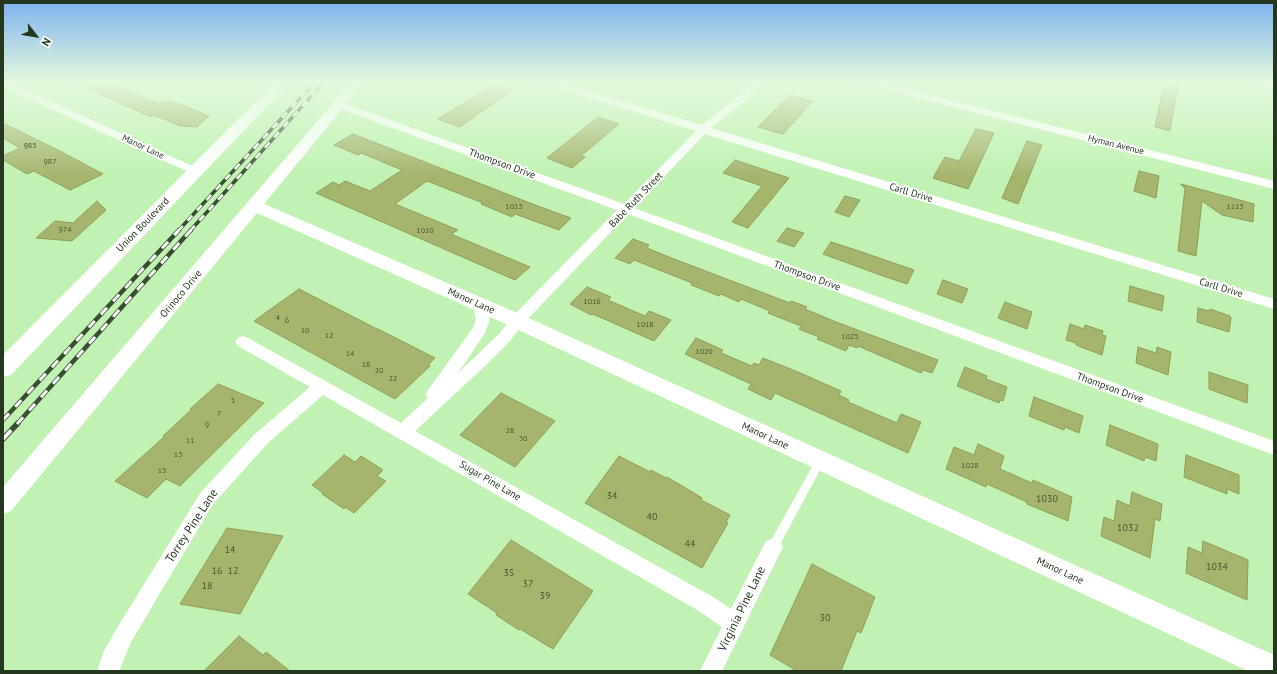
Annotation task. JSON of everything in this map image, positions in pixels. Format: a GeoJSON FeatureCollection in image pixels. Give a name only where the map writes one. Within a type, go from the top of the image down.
{"type":"FeatureCollection","features":[{"type":"Feature","properties":{"kind":"main road","name":"Union Boulevard"},"geometry":{"type":"LineString","coordinates":[[3,369],[252,113]]}},
{"type":"Feature","properties":{"kind":"street","name":"Manor Lane"},"geometry":{"type":"LineString","coordinates":[[70,113],[196,171]]}},
{"type":"Feature","properties":{"kind":"street","name":"Orinoco Drive"},"geometry":{"type":"LineString","coordinates":[[3,504],[332,113]]}},
{"type":"Feature","properties":{"kind":"street","name":"Thompson Drive"},"geometry":{"type":"LineString","coordinates":[[362,113],[627,209],[1274,448]]}},
{"type":"Feature","properties":{"kind":"street","name":"Carll Drive"},"geometry":{"type":"LineString","coordinates":[[652,113],[1274,304]]}},
{"type":"Feature","properties":{"kind":"street","name":"Babe Ruth Street"},"geometry":{"type":"LineString","coordinates":[[408,426],[480,362],[505,337],[516,322],[704,129],[723,113]]}},
{"type":"Feature","properties":{"kind":"street","name":"Hyman Avenue"},"geometry":{"type":"LineString","coordinates":[[991,113],[1274,185]]}},
{"type":"Feature","properties":{"kind":"street","name":"Manor Lane"},"geometry":{"type":"LineString","coordinates":[[255,206],[516,322],[1274,669]]}},
{"type":"Feature","properties":{"kind":"street"},"geometry":{"type":"LineString","coordinates":[[408,426],[480,329],[483,319],[480,306]]}},
{"type":"Feature","properties":{"kind":"street","name":"Sugar Pine Lane"},"geometry":{"type":"LineString","coordinates":[[243,342],[322,386],[408,426],[706,604],[735,623]]}},
{"type":"Feature","properties":{"kind":"street","name":"Torrey Pine Lane"},"geometry":{"type":"LineString","coordinates":[[108,671],[112,659],[124,635],[207,498],[232,468],[261,439],[322,386]]}},
{"type":"Feature","properties":{"kind":"street","name":"Virginia Pine Lane"},"geometry":{"type":"LineString","coordinates":[[711,671],[773,547]]}},
{"type":"Feature","properties":{"kind":"lane"},"geometry":{"type":"LineString","coordinates":[[773,547],[820,461]]}},
{"type":"Feature","properties":{"kind":"building"},"geometry":{"type":"Polygon","coordinates":[[[143,113],[203,113],[209,116],[197,127],[180,126],[154,115],[151,117],[143,113]]]}},
{"type":"Feature","properties":{"kind":"building"},"geometry":{"type":"Polygon","coordinates":[[[447,113],[479,113],[460,127],[438,119],[447,113]]]}},
{"type":"Feature","properties":{"kind":"building"},"geometry":{"type":"Polygon","coordinates":[[[772,113],[802,113],[783,134],[758,127],[772,113]]]}},
{"type":"Feature","properties":{"kind":"building"},"geometry":{"type":"Polygon","coordinates":[[[1158,113],[1173,113],[1170,131],[1155,127],[1158,113]]]}},
{"type":"Feature","properties":{"kind":"building"},"geometry":{"type":"Polygon","coordinates":[[[598,117],[619,124],[581,156],[585,157],[572,168],[547,158],[598,117]]]}},
{"type":"Feature","properties":{"kind":"building"},"geometry":{"type":"Polygon","coordinates":[[[3,123],[103,174],[70,190],[34,171],[27,174],[3,160],[3,156],[20,148],[3,138],[3,123]]]}},
{"type":"Feature","properties":{"kind":"building"},"geometry":{"type":"Polygon","coordinates":[[[976,129],[994,133],[968,189],[933,178],[945,157],[959,161],[976,129]]]}},
{"type":"Feature","properties":{"kind":"building"},"geometry":{"type":"Polygon","coordinates":[[[353,134],[571,218],[559,230],[515,214],[512,217],[481,204],[483,203],[427,181],[395,204],[458,230],[451,234],[530,267],[515,280],[316,193],[333,182],[339,185],[345,181],[370,191],[402,170],[361,153],[358,155],[334,145],[353,134]]]}},
{"type":"Feature","properties":{"kind":"building"},"geometry":{"type":"Polygon","coordinates":[[[1027,141],[1042,145],[1018,204],[1002,198],[1027,141]]]}},
{"type":"Feature","properties":{"kind":"building"},"geometry":{"type":"Polygon","coordinates":[[[735,160],[789,178],[748,228],[732,222],[762,186],[723,173],[735,160]]]}},
{"type":"Feature","properties":{"kind":"building"},"geometry":{"type":"Polygon","coordinates":[[[1139,171],[1159,176],[1156,198],[1134,191],[1139,171]]]}},
{"type":"Feature","properties":{"kind":"building"},"geometry":{"type":"Polygon","coordinates":[[[1181,184],[1254,204],[1253,222],[1222,215],[1202,201],[1196,256],[1178,251],[1185,188],[1181,184]]]}},
{"type":"Feature","properties":{"kind":"building"},"geometry":{"type":"Polygon","coordinates":[[[845,196],[860,200],[849,217],[835,212],[845,196]]]}},
{"type":"Feature","properties":{"kind":"building"},"geometry":{"type":"Polygon","coordinates":[[[97,201],[106,210],[72,241],[36,238],[55,221],[73,223],[97,201]]]}},
{"type":"Feature","properties":{"kind":"building"},"geometry":{"type":"Polygon","coordinates":[[[787,228],[804,233],[794,247],[777,241],[787,228]]]}},
{"type":"Feature","properties":{"kind":"building"},"geometry":{"type":"Polygon","coordinates":[[[633,239],[649,245],[647,248],[679,261],[790,303],[791,301],[807,307],[805,309],[836,322],[938,360],[932,373],[923,370],[921,373],[858,346],[857,348],[849,345],[846,351],[817,339],[819,337],[799,329],[801,326],[768,313],[770,311],[741,299],[739,302],[721,294],[719,296],[691,285],[692,283],[634,260],[630,264],[615,258],[633,239]]]}},
{"type":"Feature","properties":{"kind":"building"},"geometry":{"type":"Polygon","coordinates":[[[831,242],[914,270],[907,284],[883,276],[823,254],[831,242]]]}},
{"type":"Feature","properties":{"kind":"building"},"geometry":{"type":"Polygon","coordinates":[[[943,280],[968,289],[962,303],[937,294],[943,280]]]}},
{"type":"Feature","properties":{"kind":"building"},"geometry":{"type":"Polygon","coordinates":[[[1130,286],[1164,296],[1162,311],[1128,301],[1130,286]]]}},
{"type":"Feature","properties":{"kind":"building"},"geometry":{"type":"Polygon","coordinates":[[[587,287],[611,297],[608,300],[645,316],[649,311],[671,320],[654,341],[602,318],[592,314],[591,315],[570,304],[587,287]]]}},
{"type":"Feature","properties":{"kind":"building"},"geometry":{"type":"Polygon","coordinates":[[[299,289],[435,358],[428,365],[430,366],[395,399],[254,321],[299,289]]]}},
{"type":"Feature","properties":{"kind":"building"},"geometry":{"type":"Polygon","coordinates":[[[1005,302],[1032,312],[1027,329],[998,318],[1005,302]]]}},
{"type":"Feature","properties":{"kind":"building"},"geometry":{"type":"Polygon","coordinates":[[[1198,308],[1209,311],[1210,309],[1230,316],[1229,332],[1197,322],[1198,308]]]}},
{"type":"Feature","properties":{"kind":"building"},"geometry":{"type":"Polygon","coordinates":[[[1070,324],[1084,329],[1085,325],[1103,331],[1102,335],[1106,336],[1102,355],[1066,340],[1070,324]]]}},
{"type":"Feature","properties":{"kind":"building"},"geometry":{"type":"Polygon","coordinates":[[[696,338],[723,350],[721,353],[752,366],[754,363],[759,365],[763,358],[798,372],[841,391],[839,395],[849,400],[848,402],[897,423],[901,414],[921,422],[908,453],[775,393],[771,400],[748,389],[751,384],[685,354],[696,338]]]}},
{"type":"Feature","properties":{"kind":"building"},"geometry":{"type":"Polygon","coordinates":[[[1138,347],[1156,353],[1157,347],[1171,352],[1168,375],[1136,363],[1138,347]]]}},
{"type":"Feature","properties":{"kind":"building"},"geometry":{"type":"Polygon","coordinates":[[[965,367],[987,376],[986,379],[1007,387],[1003,401],[1000,400],[999,403],[957,386],[965,367]]]}},
{"type":"Feature","properties":{"kind":"building"},"geometry":{"type":"Polygon","coordinates":[[[1209,372],[1248,385],[1247,403],[1209,389],[1209,372]]]}},
{"type":"Feature","properties":{"kind":"building"},"geometry":{"type":"Polygon","coordinates":[[[218,384],[264,403],[180,486],[166,479],[147,498],[115,481],[164,437],[163,436],[191,410],[190,409],[218,384]]]}},
{"type":"Feature","properties":{"kind":"building"},"geometry":{"type":"Polygon","coordinates":[[[501,393],[555,421],[515,467],[460,435],[501,393]]]}},
{"type":"Feature","properties":{"kind":"building"},"geometry":{"type":"Polygon","coordinates":[[[1034,397],[1083,416],[1079,433],[1065,427],[1064,430],[1029,416],[1034,397]]]}},
{"type":"Feature","properties":{"kind":"building"},"geometry":{"type":"Polygon","coordinates":[[[1110,425],[1158,444],[1156,461],[1145,457],[1144,461],[1106,445],[1110,425]]]}},
{"type":"Feature","properties":{"kind":"building"},"geometry":{"type":"Polygon","coordinates":[[[978,444],[1004,456],[1000,469],[1032,483],[1033,480],[1072,497],[1068,521],[1027,504],[1027,502],[987,484],[986,487],[946,469],[954,447],[974,455],[978,444]]]}},
{"type":"Feature","properties":{"kind":"building"},"geometry":{"type":"Polygon","coordinates":[[[344,455],[355,462],[361,456],[383,470],[377,476],[386,481],[354,513],[345,507],[344,509],[312,485],[344,455]]]}},
{"type":"Feature","properties":{"kind":"building"},"geometry":{"type":"Polygon","coordinates":[[[1186,455],[1239,475],[1239,494],[1227,489],[1227,494],[1184,477],[1186,455]]]}},
{"type":"Feature","properties":{"kind":"building"},"geometry":{"type":"Polygon","coordinates":[[[619,456],[650,472],[651,470],[666,478],[667,477],[702,498],[701,500],[730,515],[726,522],[728,523],[702,568],[585,503],[619,456]]]}},
{"type":"Feature","properties":{"kind":"building"},"geometry":{"type":"Polygon","coordinates":[[[1132,492],[1162,504],[1160,521],[1155,519],[1150,558],[1101,536],[1104,517],[1114,521],[1117,500],[1130,506],[1132,492]]]}},
{"type":"Feature","properties":{"kind":"building"},"geometry":{"type":"Polygon","coordinates":[[[227,528],[283,536],[240,614],[180,604],[227,528]]]}},
{"type":"Feature","properties":{"kind":"building"},"geometry":{"type":"Polygon","coordinates":[[[511,540],[593,591],[553,649],[520,629],[519,630],[496,615],[497,613],[468,594],[511,540]]]}},
{"type":"Feature","properties":{"kind":"building"},"geometry":{"type":"Polygon","coordinates":[[[1203,541],[1248,560],[1247,600],[1186,573],[1188,547],[1202,553],[1203,541]]]}},
{"type":"Feature","properties":{"kind":"building"},"geometry":{"type":"Polygon","coordinates":[[[812,564],[875,597],[861,633],[857,631],[841,671],[797,671],[770,655],[812,564]]]}},
{"type":"Feature","properties":{"kind":"building"},"geometry":{"type":"Polygon","coordinates":[[[239,636],[263,655],[266,652],[290,671],[204,671],[239,636]]]}},
{"type":"Feature","properties":{"kind":"railway"},"geometry":{"type":"LineString","coordinates":[[178,231],[286,113]]}},
{"type":"Feature","properties":{"kind":"railway"},"geometry":{"type":"LineString","coordinates":[[190,231],[296,113]]}},
{"type":"Feature","properties":{"kind":"railway"},"geometry":{"type":"LineString","coordinates":[[3,420],[179,230]]}},
{"type":"Feature","properties":{"kind":"railway"},"geometry":{"type":"LineString","coordinates":[[17,424],[191,230]]}},
{"type":"Feature","properties":{"kind":"railway"},"geometry":{"type":"LineString","coordinates":[[3,439],[18,423]]}}]}
